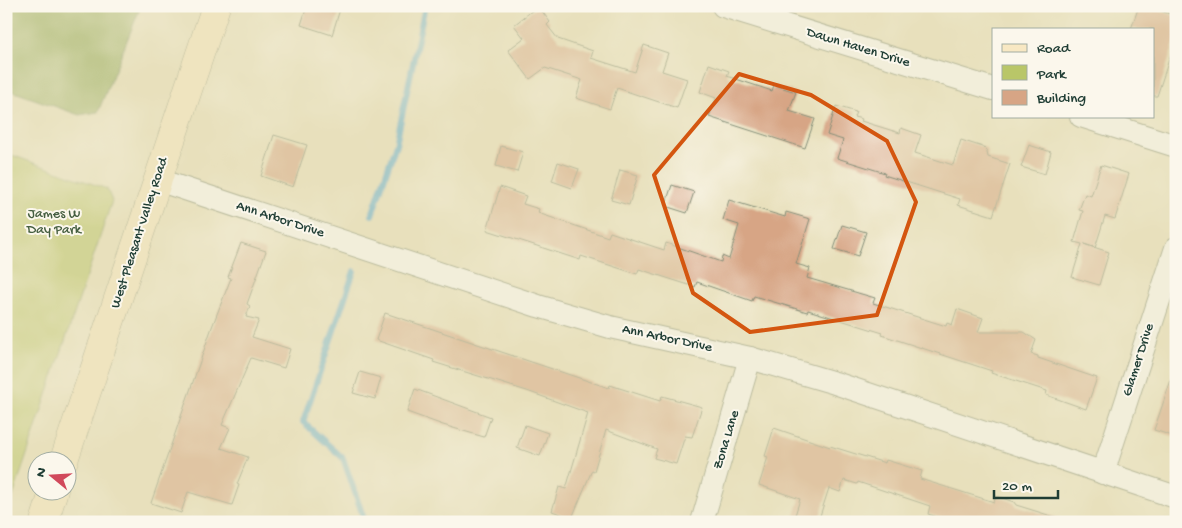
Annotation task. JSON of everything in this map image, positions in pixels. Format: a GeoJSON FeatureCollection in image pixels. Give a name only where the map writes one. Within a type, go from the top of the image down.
{"type":"FeatureCollection","features":[{"type":"Feature","properties":{"kind":"main road","name":"West Pleasant Valley Road"},"geometry":{"type":"LineString","coordinates":[[67,450],[216,6]]}},
{"type":"Feature","properties":{"kind":"main road"},"geometry":{"type":"LineString","coordinates":[[44,522],[51,500]]}},
{"type":"Feature","properties":{"kind":"street","name":"Dawn Haven Drive"},"geometry":{"type":"LineString","coordinates":[[723,6],[992,89]]}},
{"type":"Feature","properties":{"kind":"street"},"geometry":{"type":"LineString","coordinates":[[1086,118],[1176,146]]}},
{"type":"Feature","properties":{"kind":"street","name":"Ann Arbor Drive"},"geometry":{"type":"LineString","coordinates":[[158,180],[573,317],[750,358],[844,386],[1176,496]]}},
{"type":"Feature","properties":{"kind":"street","name":"Glamer Drive"},"geometry":{"type":"LineString","coordinates":[[1103,473],[1176,248]]}},
{"type":"Feature","properties":{"kind":"street","name":"Zona Lane"},"geometry":{"type":"LineString","coordinates":[[702,522],[750,358]]}},
{"type":"Feature","properties":{"kind":"highlighted area"},"geometry":{"type":"Polygon","coordinates":[[[739,74],[811,95],[887,141],[916,202],[877,315],[750,332],[693,293],[654,175],[739,74]]]}},
{"type":"Feature","properties":{"kind":"green space"},"geometry":{"type":"Polygon","coordinates":[[[6,6],[141,6],[98,112],[79,115],[6,89],[6,6]]]}},
{"type":"Feature","properties":{"kind":"green space","name":"James W Day Park"},"geometry":{"type":"Polygon","coordinates":[[[6,153],[107,189],[112,201],[6,517],[6,153]]]}},
{"type":"Feature","properties":{"kind":"building"},"geometry":{"type":"Polygon","coordinates":[[[307,6],[341,6],[332,35],[301,25],[307,6]]]}},
{"type":"Feature","properties":{"kind":"building"},"geometry":{"type":"Polygon","coordinates":[[[538,6],[550,22],[547,25],[558,39],[593,51],[591,58],[635,72],[644,45],[668,53],[662,71],[687,79],[677,108],[617,88],[610,109],[576,98],[582,80],[545,68],[530,79],[508,50],[524,38],[514,25],[538,6]]]}},
{"type":"Feature","properties":{"kind":"building"},"geometry":{"type":"Polygon","coordinates":[[[1139,6],[1145,6],[1176,16],[1176,38],[1157,96],[1154,96],[1154,28],[1131,28],[1139,6]]]}},
{"type":"Feature","properties":{"kind":"building"},"geometry":{"type":"Polygon","coordinates":[[[709,64],[729,71],[727,76],[772,91],[774,85],[796,92],[789,111],[815,119],[805,148],[709,117],[716,98],[700,92],[709,64]]]}},
{"type":"Feature","properties":{"kind":"building"},"geometry":{"type":"Polygon","coordinates":[[[836,106],[856,112],[854,117],[862,119],[861,121],[900,133],[901,128],[921,135],[915,153],[953,165],[961,140],[986,148],[988,157],[1010,164],[993,216],[958,205],[960,199],[837,158],[843,140],[827,135],[836,106]]]}},
{"type":"Feature","properties":{"kind":"building"},"geometry":{"type":"Polygon","coordinates":[[[274,135],[307,145],[293,187],[261,176],[274,135]]]}},
{"type":"Feature","properties":{"kind":"building"},"geometry":{"type":"Polygon","coordinates":[[[1029,145],[1051,152],[1045,174],[1021,167],[1029,145]]]}},
{"type":"Feature","properties":{"kind":"building"},"geometry":{"type":"Polygon","coordinates":[[[501,146],[523,152],[517,172],[496,166],[501,146]]]}},
{"type":"Feature","properties":{"kind":"building"},"geometry":{"type":"Polygon","coordinates":[[[558,162],[579,169],[572,188],[552,181],[558,162]]]}},
{"type":"Feature","properties":{"kind":"building"},"geometry":{"type":"Polygon","coordinates":[[[1101,165],[1129,174],[1115,219],[1105,216],[1095,248],[1109,252],[1099,285],[1072,277],[1082,244],[1074,242],[1083,211],[1079,210],[1085,194],[1091,196],[1101,165]]]}},
{"type":"Feature","properties":{"kind":"building"},"geometry":{"type":"Polygon","coordinates":[[[620,170],[638,175],[629,205],[611,200],[620,170]]]}},
{"type":"Feature","properties":{"kind":"building"},"geometry":{"type":"Polygon","coordinates":[[[672,185],[694,192],[687,213],[665,206],[672,185]]]}},
{"type":"Feature","properties":{"kind":"building"},"geometry":{"type":"Polygon","coordinates":[[[500,187],[526,196],[523,204],[539,209],[538,213],[608,237],[610,232],[664,250],[666,243],[721,262],[722,256],[729,259],[739,225],[723,220],[729,200],[785,217],[786,212],[810,219],[796,264],[810,268],[807,278],[875,298],[873,303],[946,326],[947,323],[952,325],[957,309],[983,318],[978,332],[1024,332],[1036,340],[1031,354],[1097,378],[1086,409],[1046,395],[1047,391],[991,373],[992,371],[882,335],[883,333],[808,310],[807,312],[754,296],[752,301],[697,282],[695,287],[639,269],[637,274],[581,256],[580,260],[487,230],[500,187]]]}},
{"type":"Feature","properties":{"kind":"building"},"geometry":{"type":"Polygon","coordinates":[[[842,225],[866,232],[858,256],[834,249],[842,225]]]}},
{"type":"Feature","properties":{"kind":"building"},"geometry":{"type":"Polygon","coordinates":[[[241,243],[266,251],[247,304],[250,306],[246,317],[259,320],[252,337],[290,349],[284,368],[251,358],[222,425],[230,428],[221,448],[248,457],[237,484],[239,485],[232,505],[188,492],[181,513],[151,503],[231,278],[228,277],[241,243]]]}},
{"type":"Feature","properties":{"kind":"building"},"geometry":{"type":"Polygon","coordinates":[[[385,313],[609,388],[610,385],[660,401],[662,396],[702,407],[692,437],[685,436],[676,464],[654,458],[657,449],[606,430],[594,471],[592,470],[572,518],[552,511],[559,487],[566,489],[588,413],[527,391],[433,362],[434,360],[376,340],[385,313]]]}},
{"type":"Feature","properties":{"kind":"building"},"geometry":{"type":"Polygon","coordinates":[[[360,372],[381,378],[375,399],[353,393],[360,372]]]}},
{"type":"Feature","properties":{"kind":"building"},"geometry":{"type":"Polygon","coordinates":[[[1173,374],[1176,374],[1176,437],[1154,430],[1173,374]]]}},
{"type":"Feature","properties":{"kind":"building"},"geometry":{"type":"Polygon","coordinates":[[[415,389],[491,417],[484,437],[407,412],[415,389]]]}},
{"type":"Feature","properties":{"kind":"building"},"geometry":{"type":"Polygon","coordinates":[[[525,425],[548,433],[540,456],[517,448],[525,425]]]}},
{"type":"Feature","properties":{"kind":"building"},"geometry":{"type":"Polygon","coordinates":[[[774,428],[885,463],[886,460],[922,471],[920,479],[994,502],[996,496],[1014,502],[1016,505],[1058,518],[1057,522],[954,522],[928,514],[930,506],[858,482],[857,484],[844,480],[840,492],[829,488],[818,522],[793,522],[800,499],[759,485],[768,457],[765,456],[774,428]]]}},
{"type":"Feature","properties":{"kind":"waterway"},"geometry":{"type":"LineString","coordinates":[[372,215],[396,144],[425,6]]}},
{"type":"Feature","properties":{"kind":"waterway"},"geometry":{"type":"LineString","coordinates":[[354,271],[303,422],[343,458],[365,522]]}}]}
